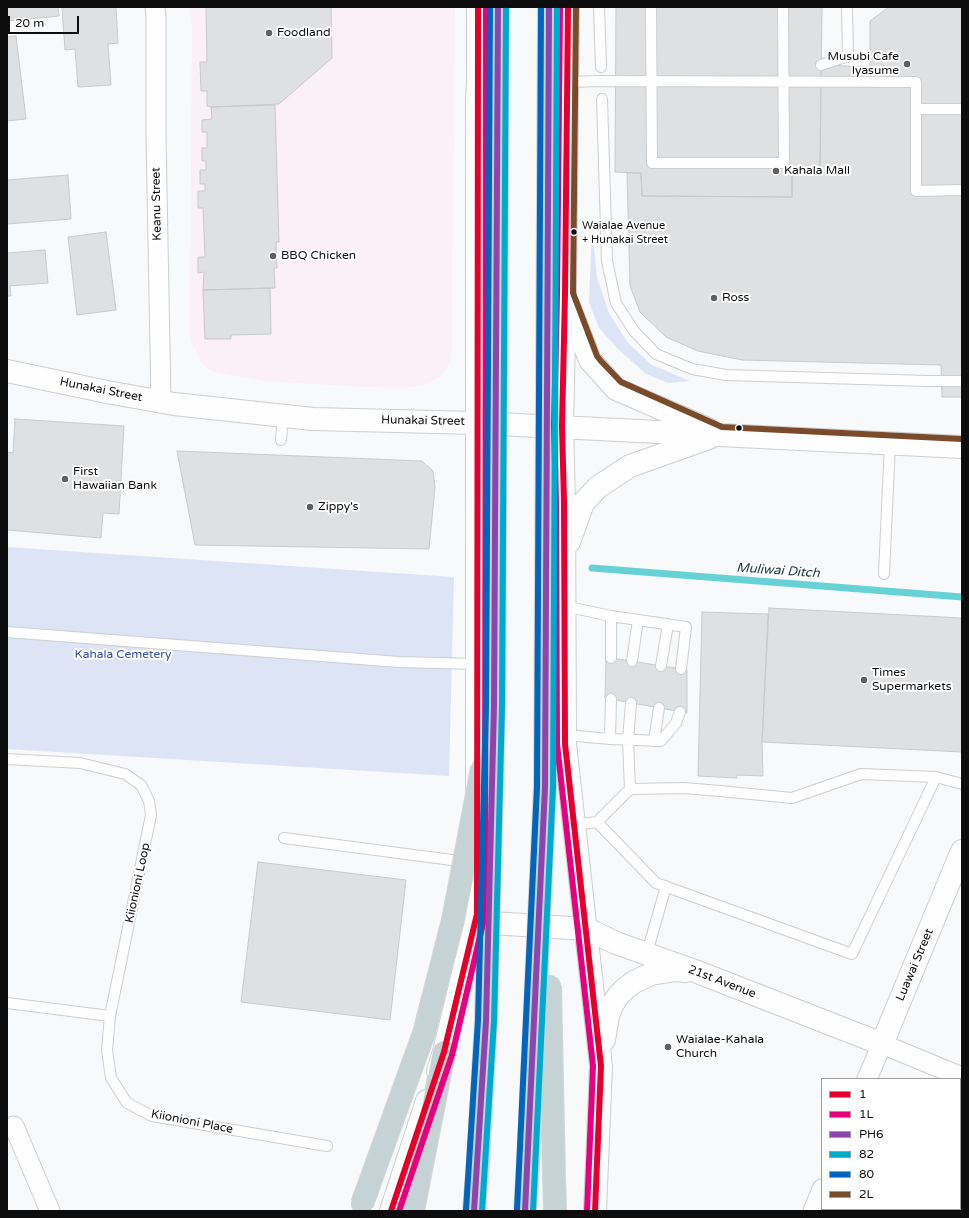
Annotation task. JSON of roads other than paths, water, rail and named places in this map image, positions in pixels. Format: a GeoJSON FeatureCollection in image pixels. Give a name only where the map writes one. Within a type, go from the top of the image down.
{"type":"FeatureCollection","features":[{"type":"Feature","properties":{"kind":"highway"},"geometry":{"type":"LineString","coordinates":[[474,1211],[486,1021],[494,706],[498,7]]}},
{"type":"Feature","properties":{"kind":"highway"},"geometry":{"type":"LineString","coordinates":[[550,7],[545,787],[555,1211]]}},
{"type":"Feature","properties":{"kind":"highway"},"geometry":{"type":"LineString","coordinates":[[361,1207],[426,1025],[453,920],[494,706]]}},
{"type":"Feature","properties":{"kind":"highway"},"geometry":{"type":"LineString","coordinates":[[525,1211],[545,787]]}},
{"type":"Feature","properties":{"kind":"highway"},"geometry":{"type":"LineString","coordinates":[[413,1211],[444,1052]]}},
{"type":"Feature","properties":{"kind":"main road"},"geometry":{"type":"LineString","coordinates":[[391,1211],[444,1052],[477,914],[478,7]]}},
{"type":"Feature","properties":{"kind":"main road"},"geometry":{"type":"LineString","coordinates":[[568,7],[562,426],[565,735],[573,825],[587,929],[601,1066]]}},
{"type":"Feature","properties":{"kind":"main road"},"geometry":{"type":"LineString","coordinates":[[565,294],[590,360],[616,389],[720,435]]}},
{"type":"Feature","properties":{"kind":"main road","name":"Hunakai Street"},"geometry":{"type":"LineString","coordinates":[[7,371],[161,402],[313,420],[478,422],[962,447]]}},
{"type":"Feature","properties":{"kind":"main road"},"geometry":{"type":"LineString","coordinates":[[564,554],[583,503],[598,487],[630,466],[720,435]]}},
{"type":"Feature","properties":{"kind":"main road","name":"Luawai Street"},"geometry":{"type":"LineString","coordinates":[[882,1044],[962,851]]}},
{"type":"Feature","properties":{"kind":"main road","name":"21st Avenue"},"geometry":{"type":"LineString","coordinates":[[475,922],[587,929],[616,942],[695,971],[882,1044]]}},
{"type":"Feature","properties":{"kind":"main road"},"geometry":{"type":"LineString","coordinates":[[595,1211],[601,1066],[608,1016],[618,996],[634,982],[651,974],[676,970],[695,971]]}},
{"type":"Feature","properties":{"kind":"street","name":"Keanu Street"},"geometry":{"type":"LineString","coordinates":[[155,7],[161,402]]}},
{"type":"Feature","properties":{"kind":"street","name":"21st Avenue"},"geometry":{"type":"LineString","coordinates":[[882,1044],[962,1077]]}},
{"type":"Feature","properties":{"kind":"street","name":"Luawai Street"},"geometry":{"type":"LineString","coordinates":[[867,1078],[882,1044]]}},
{"type":"Feature","properties":{"kind":"street"},"geometry":{"type":"LineString","coordinates":[[14,1126],[50,1211]]}},
{"type":"Feature","properties":{"kind":"street"},"geometry":{"type":"LineString","coordinates":[[813,1211],[821,1191]]}},
{"type":"Feature","properties":{"kind":"lane"},"geometry":{"type":"LineString","coordinates":[[599,7],[601,67]]}},
{"type":"Feature","properties":{"kind":"lane"},"geometry":{"type":"LineString","coordinates":[[651,7],[652,163],[784,163],[783,7]]}},
{"type":"Feature","properties":{"kind":"lane"},"geometry":{"type":"LineString","coordinates":[[821,65],[848,56],[847,7]]}},
{"type":"Feature","properties":{"kind":"lane"},"geometry":{"type":"LineString","coordinates":[[567,82],[916,82],[916,191],[962,190]]}},
{"type":"Feature","properties":{"kind":"lane"},"geometry":{"type":"LineString","coordinates":[[602,99],[607,261],[616,303],[634,331],[656,354],[692,369],[726,375],[927,382],[962,381]]}},
{"type":"Feature","properties":{"kind":"lane"},"geometry":{"type":"LineString","coordinates":[[916,109],[962,109]]}},
{"type":"Feature","properties":{"kind":"lane"},"geometry":{"type":"LineString","coordinates":[[280,440],[283,416]]}},
{"type":"Feature","properties":{"kind":"lane"},"geometry":{"type":"LineString","coordinates":[[884,574],[890,443]]}},
{"type":"Feature","properties":{"kind":"lane"},"geometry":{"type":"LineString","coordinates":[[564,606],[611,616],[686,627],[681,669]]}},
{"type":"Feature","properties":{"kind":"lane"},"geometry":{"type":"LineString","coordinates":[[611,616],[611,658]]}},
{"type":"Feature","properties":{"kind":"lane"},"geometry":{"type":"LineString","coordinates":[[632,661],[638,620]]}},
{"type":"Feature","properties":{"kind":"lane"},"geometry":{"type":"LineString","coordinates":[[661,666],[668,624]]}},
{"type":"Feature","properties":{"kind":"lane"},"geometry":{"type":"LineString","coordinates":[[7,632],[399,662],[477,664]]}},
{"type":"Feature","properties":{"kind":"lane"},"geometry":{"type":"LineString","coordinates":[[610,739],[611,699]]}},
{"type":"Feature","properties":{"kind":"lane"},"geometry":{"type":"LineString","coordinates":[[630,789],[628,740],[631,703]]}},
{"type":"Feature","properties":{"kind":"lane"},"geometry":{"type":"LineString","coordinates":[[654,741],[659,708]]}},
{"type":"Feature","properties":{"kind":"lane"},"geometry":{"type":"LineString","coordinates":[[565,735],[661,741],[676,723],[680,712]]}},
{"type":"Feature","properties":{"kind":"lane","name":"Kiionioni Loop"},"geometry":{"type":"LineString","coordinates":[[7,759],[80,764],[125,774],[141,785],[149,801],[152,815],[110,1016]]}},
{"type":"Feature","properties":{"kind":"lane"},"geometry":{"type":"LineString","coordinates":[[573,825],[597,822],[630,789],[691,789],[792,798],[861,774],[936,777],[962,784]]}},
{"type":"Feature","properties":{"kind":"lane"},"geometry":{"type":"LineString","coordinates":[[597,822],[656,883],[852,954],[936,777]]}},
{"type":"Feature","properties":{"kind":"lane"},"geometry":{"type":"LineString","coordinates":[[284,838],[477,863]]}},
{"type":"Feature","properties":{"kind":"lane"},"geometry":{"type":"LineString","coordinates":[[647,953],[666,886]]}},
{"type":"Feature","properties":{"kind":"lane"},"geometry":{"type":"LineString","coordinates":[[7,1003],[110,1016]]}},
{"type":"Feature","properties":{"kind":"lane","name":"Kiionioni Place"},"geometry":{"type":"LineString","coordinates":[[110,1016],[107,1050],[111,1078],[127,1103],[152,1116],[327,1146]]}},
{"type":"Feature","properties":{"kind":"waterway","name":"Muliwai Ditch"},"geometry":{"type":"LineString","coordinates":[[592,568],[962,597]]}},
{"type":"Feature","properties":{"kind":"place","name":"Foodland"},"geometry":{"type":"Point","coordinates":[269,33]}},
{"type":"Feature","properties":{"kind":"place","name":"Musubi Cafe Iyasume"},"geometry":{"type":"Point","coordinates":[907,64]}},
{"type":"Feature","properties":{"kind":"place","name":"Kahala Mall"},"geometry":{"type":"Point","coordinates":[776,171]}},
{"type":"Feature","properties":{"kind":"place","name":"Waialae Avenue + Hunakai Street"},"geometry":{"type":"Point","coordinates":[574,232]}},
{"type":"Feature","properties":{"kind":"place","name":"BBQ Chicken"},"geometry":{"type":"Point","coordinates":[273,256]}},
{"type":"Feature","properties":{"kind":"place","name":"Ross"},"geometry":{"type":"Point","coordinates":[714,298]}},
{"type":"Feature","properties":{"kind":"place","name":"First Hawaiian Bank"},"geometry":{"type":"Point","coordinates":[65,479]}},
{"type":"Feature","properties":{"kind":"place","name":"Zippy's"},"geometry":{"type":"Point","coordinates":[310,507]}},
{"type":"Feature","properties":{"kind":"place","name":"Times Supermarkets"},"geometry":{"type":"Point","coordinates":[864,680]}},
{"type":"Feature","properties":{"kind":"place","name":"Waialae-Kahala Church"},"geometry":{"type":"Point","coordinates":[668,1047]}},
{"type":"Feature","properties":{"kind":"park label","name":"Kahala Cemetery"},"geometry":{"type":"Point","coordinates":[123,655]}}]}
